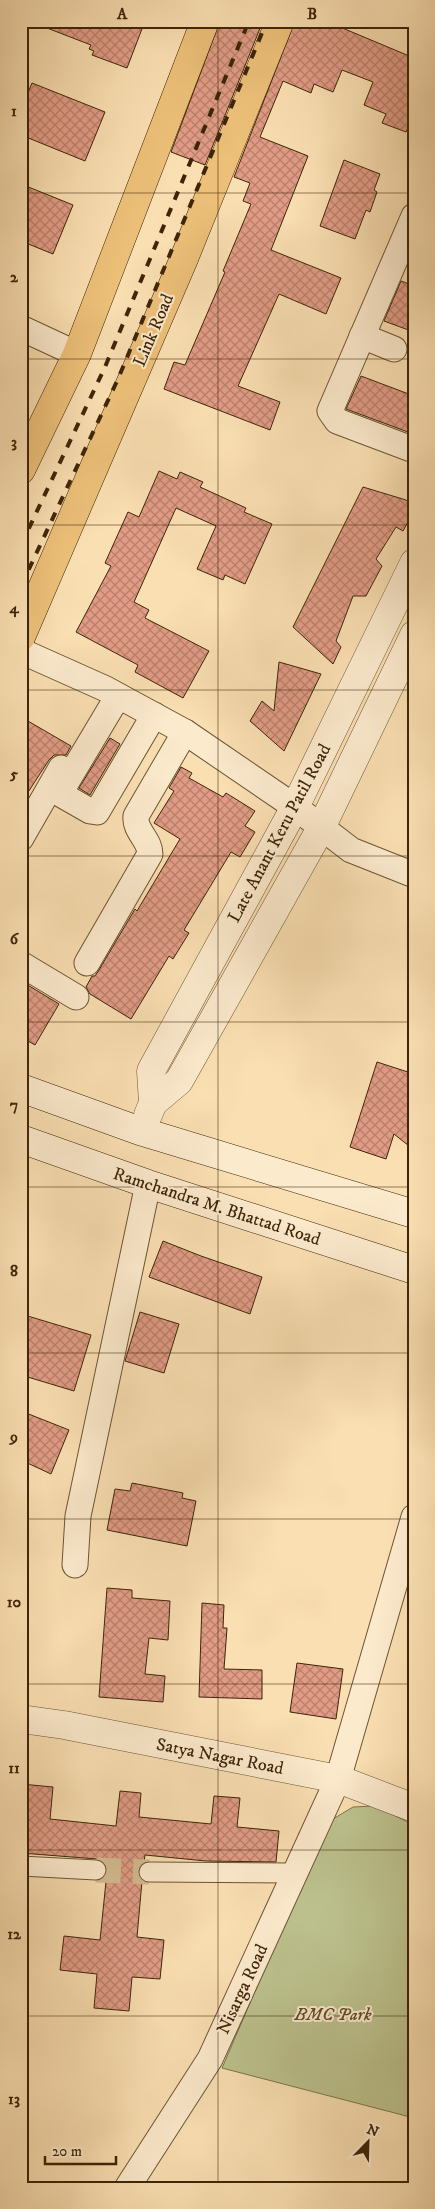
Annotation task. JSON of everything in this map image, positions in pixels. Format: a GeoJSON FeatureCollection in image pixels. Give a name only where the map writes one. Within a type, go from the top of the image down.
{"type":"FeatureCollection","features":[{"type":"Feature","properties":{"kind":"main road"},"geometry":{"type":"LineString","coordinates":[[21,470],[77,354],[205,21]]}},
{"type":"Feature","properties":{"kind":"main road","name":"Link Road"},"geometry":{"type":"LineString","coordinates":[[21,637],[184,261],[280,21]]}},
{"type":"Feature","properties":{"kind":"street"},"geometry":{"type":"LineString","coordinates":[[414,216],[408,243],[362,336],[330,411],[337,422],[414,450]]}},
{"type":"Feature","properties":{"kind":"street"},"geometry":{"type":"LineString","coordinates":[[21,328],[77,354]]}},
{"type":"Feature","properties":{"kind":"street"},"geometry":{"type":"LineString","coordinates":[[362,336],[394,349]]}},
{"type":"Feature","properties":{"kind":"street","name":"Late Anant Keru Patil Road"},"geometry":{"type":"LineString","coordinates":[[153,1103],[151,1071],[295,807],[414,563]]}},
{"type":"Feature","properties":{"kind":"street","name":"Late Anant Keru Patil Road"},"geometry":{"type":"LineString","coordinates":[[140,1131],[153,1103],[179,1081],[321,828],[414,635]]}},
{"type":"Feature","properties":{"kind":"street"},"geometry":{"type":"LineString","coordinates":[[21,651],[112,693],[185,732],[295,807],[351,850],[414,875]]}},
{"type":"Feature","properties":{"kind":"street"},"geometry":{"type":"LineString","coordinates":[[112,693],[63,788],[62,795],[90,811],[97,812],[154,715]]}},
{"type":"Feature","properties":{"kind":"street"},"geometry":{"type":"LineString","coordinates":[[21,838],[112,693]]}},
{"type":"Feature","properties":{"kind":"street"},"geometry":{"type":"LineString","coordinates":[[87,963],[150,854],[150,847],[135,823],[136,816],[185,732]]}},
{"type":"Feature","properties":{"kind":"street"},"geometry":{"type":"LineString","coordinates":[[21,964],[76,997]]}},
{"type":"Feature","properties":{"kind":"street"},"geometry":{"type":"LineString","coordinates":[[21,1088],[140,1131],[414,1214]]}},
{"type":"Feature","properties":{"kind":"street","name":"Ramchandra M. Bhattad Road"},"geometry":{"type":"LineString","coordinates":[[21,1139],[148,1184],[414,1270]]}},
{"type":"Feature","properties":{"kind":"street"},"geometry":{"type":"LineString","coordinates":[[75,1565],[78,1516],[148,1184]]}},
{"type":"Feature","properties":{"kind":"street","name":"Nisarga Road"},"geometry":{"type":"LineString","coordinates":[[127,2188],[210,2059],[338,1779],[414,1517]]}},
{"type":"Feature","properties":{"kind":"street","name":"Satya Nagar Road"},"geometry":{"type":"LineString","coordinates":[[21,1719],[64,1725],[338,1779],[414,1808]]}},
{"type":"Feature","properties":{"kind":"street"},"geometry":{"type":"LineString","coordinates":[[21,1866],[96,1870]]}},
{"type":"Feature","properties":{"kind":"street"},"geometry":{"type":"LineString","coordinates":[[149,1872],[295,1873]]}},
{"type":"Feature","properties":{"kind":"green space","name":"BMC Park"},"geometry":{"type":"Polygon","coordinates":[[[375,1806],[414,1825],[414,2118],[222,2068],[328,1822],[353,1807],[375,1806]]]}},
{"type":"Feature","properties":{"kind":"building"},"geometry":{"type":"Polygon","coordinates":[[[34,21],[145,21],[127,68],[92,55],[94,51],[89,49],[91,45],[34,23],[34,21]]]}},
{"type":"Feature","properties":{"kind":"building"},"geometry":{"type":"Polygon","coordinates":[[[220,21],[263,21],[205,165],[171,152],[220,21]]]}},
{"type":"Feature","properties":{"kind":"building"},"geometry":{"type":"Polygon","coordinates":[[[295,21],[342,21],[340,27],[414,58],[414,114],[406,132],[382,123],[386,114],[364,105],[373,82],[342,70],[333,92],[314,84],[311,93],[283,81],[260,137],[308,156],[271,250],[341,278],[326,314],[279,294],[238,386],[280,402],[270,430],[164,389],[174,362],[185,365],[225,272],[223,271],[251,204],[243,201],[250,183],[234,177],[295,21]]]}},
{"type":"Feature","properties":{"kind":"building"},"geometry":{"type":"Polygon","coordinates":[[[32,83],[105,112],[85,161],[21,135],[21,109],[32,83]]]}},
{"type":"Feature","properties":{"kind":"building"},"geometry":{"type":"Polygon","coordinates":[[[344,160],[380,174],[374,190],[377,192],[370,212],[366,210],[355,239],[320,226],[344,160]]]}},
{"type":"Feature","properties":{"kind":"building"},"geometry":{"type":"Polygon","coordinates":[[[21,184],[73,205],[53,254],[21,241],[21,184]]]}},
{"type":"Feature","properties":{"kind":"building"},"geometry":{"type":"Polygon","coordinates":[[[401,281],[414,286],[414,332],[384,321],[401,281]]]}},
{"type":"Feature","properties":{"kind":"building"},"geometry":{"type":"Polygon","coordinates":[[[361,376],[414,396],[414,419],[408,432],[346,409],[361,376]]]}},
{"type":"Feature","properties":{"kind":"building"},"geometry":{"type":"Polygon","coordinates":[[[159,471],[177,479],[180,472],[203,482],[200,487],[246,508],[244,512],[272,524],[245,584],[225,575],[223,580],[197,569],[216,526],[176,508],[134,602],[149,610],[145,618],[209,651],[183,698],[135,672],[138,665],[76,632],[111,566],[105,563],[128,512],[139,517],[159,471]]]}},
{"type":"Feature","properties":{"kind":"building"},"geometry":{"type":"Polygon","coordinates":[[[363,487],[406,500],[414,507],[414,511],[403,531],[396,527],[376,559],[382,566],[366,596],[353,596],[336,641],[341,647],[333,664],[293,627],[363,487]]]}},
{"type":"Feature","properties":{"kind":"building"},"geometry":{"type":"Polygon","coordinates":[[[279,662],[321,674],[284,751],[250,721],[262,701],[274,711],[279,662]]]}},
{"type":"Feature","properties":{"kind":"building"},"geometry":{"type":"Polygon","coordinates":[[[21,717],[71,746],[66,755],[54,755],[49,760],[21,803],[21,717]]]}},
{"type":"Feature","properties":{"kind":"building"},"geometry":{"type":"Polygon","coordinates":[[[110,738],[120,744],[90,795],[79,788],[110,738]]]}},
{"type":"Feature","properties":{"kind":"building"},"geometry":{"type":"Polygon","coordinates":[[[181,767],[192,773],[189,778],[223,797],[226,793],[255,811],[245,826],[255,832],[240,857],[231,852],[184,930],[189,933],[173,959],[169,956],[131,1019],[90,994],[86,987],[92,976],[95,976],[99,970],[135,909],[137,911],[180,839],[154,823],[174,791],[169,788],[181,767]]]}},
{"type":"Feature","properties":{"kind":"building"},"geometry":{"type":"Polygon","coordinates":[[[21,981],[59,1004],[35,1045],[21,1037],[21,981]]]}},
{"type":"Feature","properties":{"kind":"building"},"geometry":{"type":"Polygon","coordinates":[[[377,1062],[414,1074],[414,1150],[394,1134],[386,1159],[350,1147],[377,1062]]]}},
{"type":"Feature","properties":{"kind":"building"},"geometry":{"type":"Polygon","coordinates":[[[163,1241],[262,1277],[250,1314],[149,1277],[163,1241]]]}},
{"type":"Feature","properties":{"kind":"building"},"geometry":{"type":"Polygon","coordinates":[[[140,1312],[179,1324],[164,1373],[125,1361],[140,1312]]]}},
{"type":"Feature","properties":{"kind":"building"},"geometry":{"type":"Polygon","coordinates":[[[21,1314],[91,1335],[74,1391],[21,1375],[21,1314]]]}},
{"type":"Feature","properties":{"kind":"building"},"geometry":{"type":"Polygon","coordinates":[[[21,1411],[69,1430],[51,1474],[21,1460],[21,1411]]]}},
{"type":"Feature","properties":{"kind":"building"},"geometry":{"type":"Polygon","coordinates":[[[132,1483],[183,1493],[182,1498],[196,1501],[187,1546],[107,1530],[115,1489],[130,1491],[132,1483]]]}},
{"type":"Feature","properties":{"kind":"building"},"geometry":{"type":"Polygon","coordinates":[[[107,1588],[132,1590],[132,1598],[170,1601],[168,1640],[149,1638],[145,1674],[165,1676],[163,1702],[99,1697],[107,1588]]]}},
{"type":"Feature","properties":{"kind":"building"},"geometry":{"type":"Polygon","coordinates":[[[202,1603],[224,1605],[223,1628],[227,1628],[224,1669],[262,1670],[262,1699],[199,1697],[202,1603]]]}},
{"type":"Feature","properties":{"kind":"building"},"geometry":{"type":"Polygon","coordinates":[[[297,1663],[343,1669],[336,1719],[290,1712],[297,1663]]]}},
{"type":"Feature","properties":{"kind":"building"},"geometry":{"type":"Polygon","coordinates":[[[21,1784],[53,1787],[50,1819],[116,1826],[120,1791],[141,1793],[139,1817],[211,1824],[214,1796],[240,1798],[237,1827],[279,1831],[276,1862],[206,1861],[145,1855],[144,1862],[138,1871],[142,1881],[137,1937],[164,1940],[160,1979],[132,1977],[129,2011],[94,2008],[97,1974],[60,1970],[64,1936],[100,1940],[108,1862],[97,1859],[21,1853],[21,1784]]]}},
{"type":"Feature","properties":{"kind":"tunnel"},"geometry":{"type":"LineString","coordinates":[[96,1870],[149,1872]]}},
{"type":"Feature","properties":{"kind":"railway"},"geometry":{"type":"LineString","coordinates":[[21,545],[105,367],[249,21]]}},
{"type":"Feature","properties":{"kind":"railway"},"geometry":{"type":"LineString","coordinates":[[21,586],[118,379],[267,21]]}}]}
